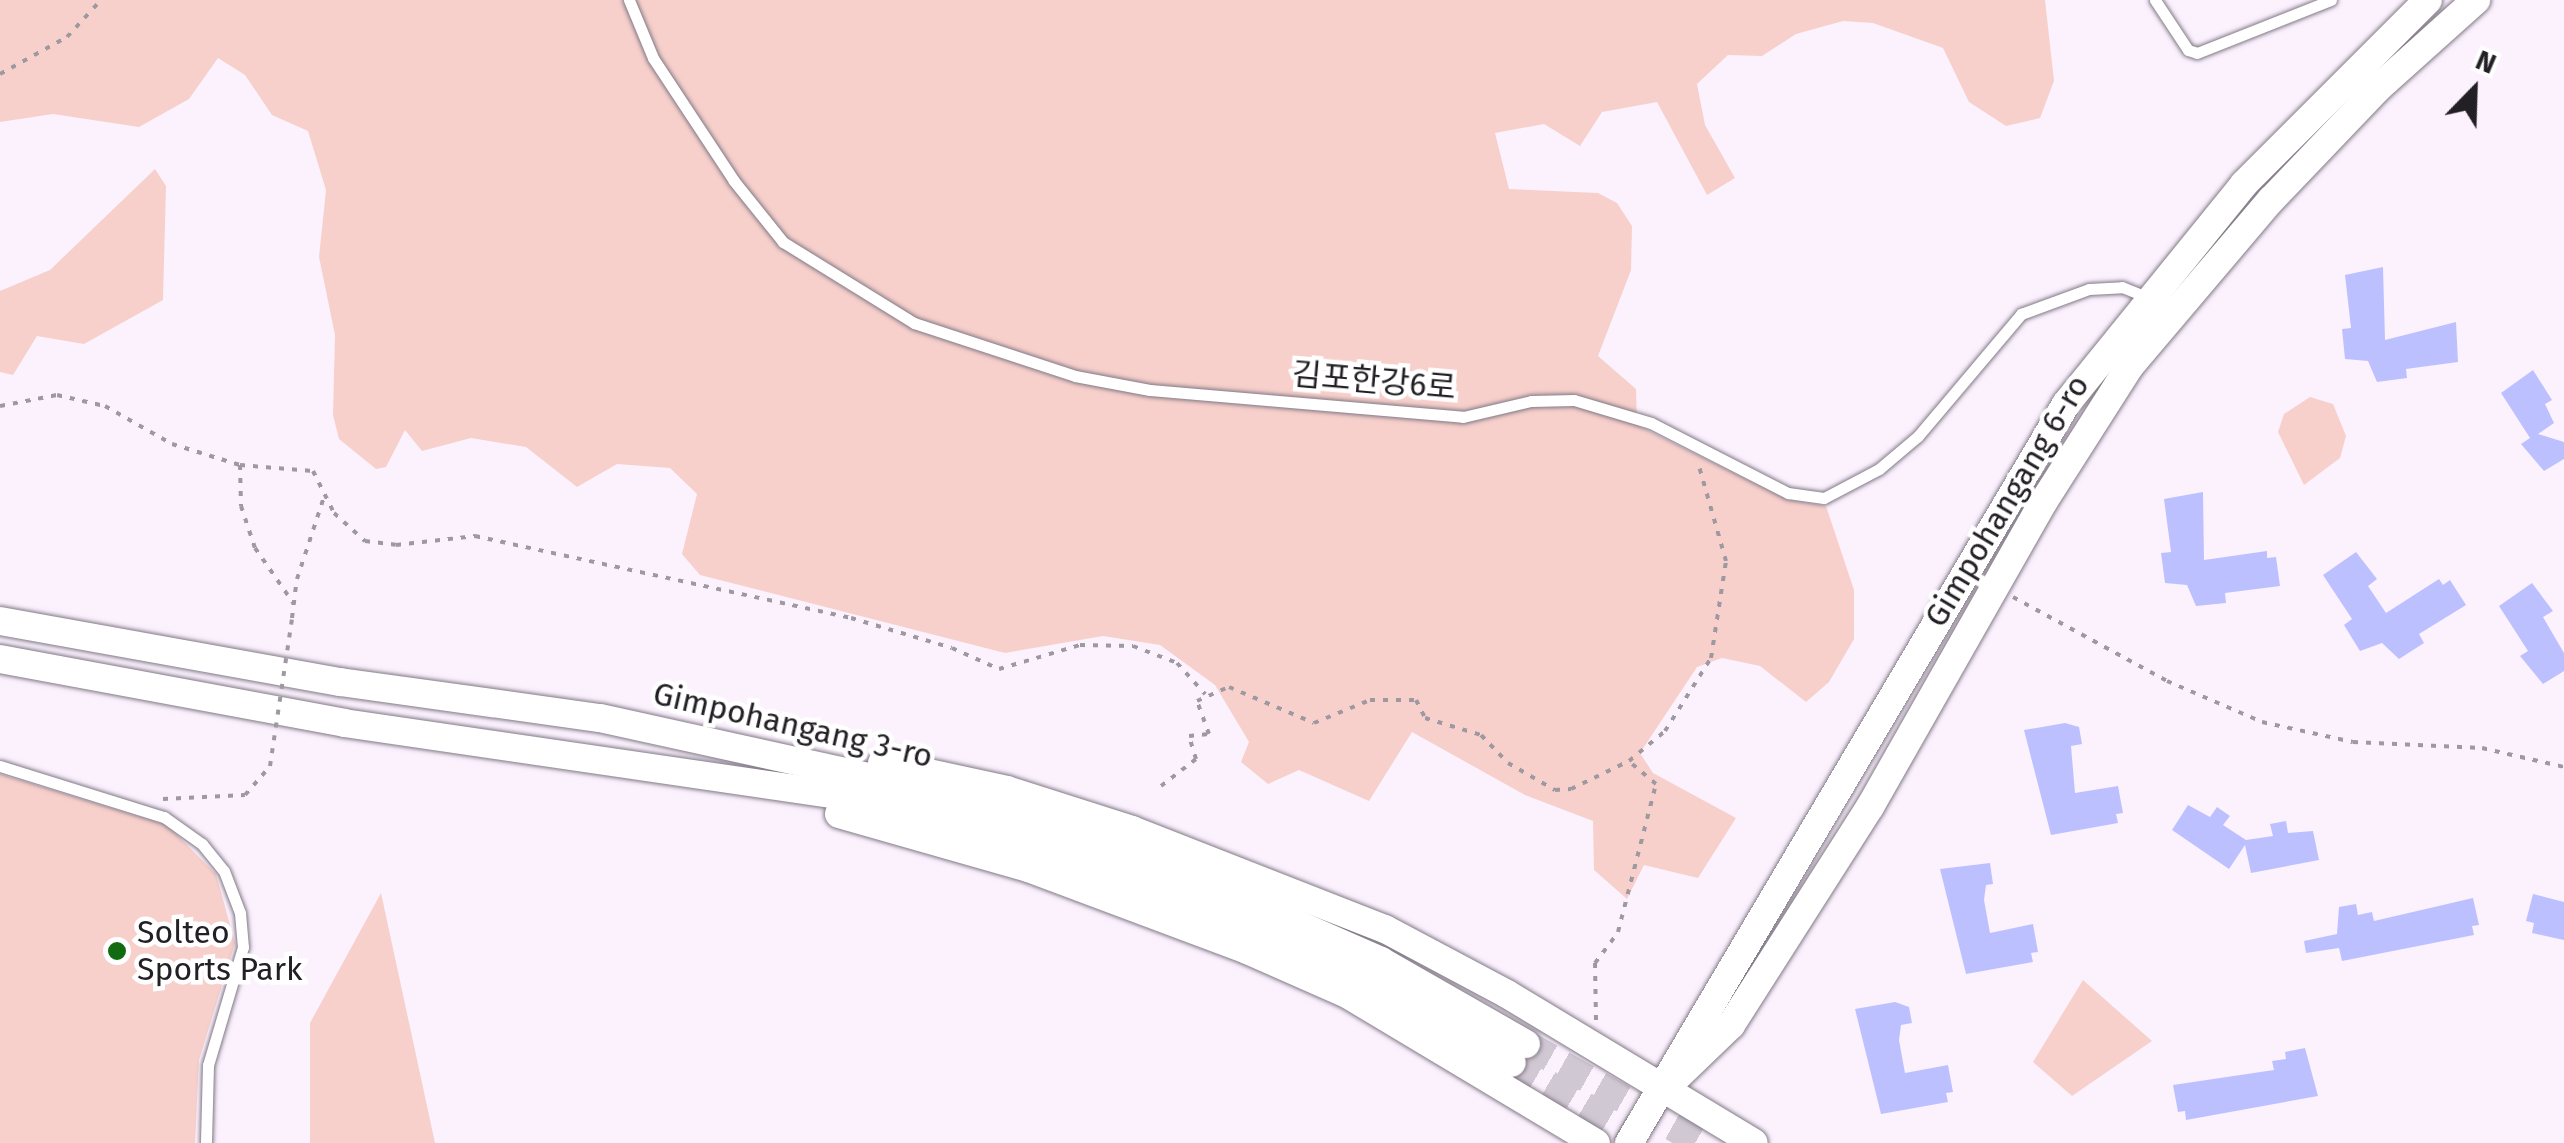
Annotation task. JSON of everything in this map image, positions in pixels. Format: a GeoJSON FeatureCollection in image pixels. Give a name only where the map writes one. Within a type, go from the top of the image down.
{"type":"FeatureCollection","features":[{"type":"Feature","properties":{"kind":"street","name":"Gimpohangang 6-ro"},"geometry":{"type":"LineString","coordinates":[[1629,1143],[1665,1088],[1697,1020],[1882,720],[2017,478],[2148,296],[2292,132],[2428,0]]}},
{"type":"Feature","properties":{"kind":"street","name":"Gimpohangang 6-ro"},"geometry":{"type":"LineString","coordinates":[[1665,1088],[1731,1026],[1878,792],[2087,429],[2172,313],[2378,88],[2476,0]]}},
{"type":"Feature","properties":{"kind":"street","name":"Gimpohangang 3-ro"},"geometry":{"type":"LineString","coordinates":[[0,621],[340,682],[719,740],[1026,818],[1142,861],[1382,961],[1516,1065]]}},
{"type":"Feature","properties":{"kind":"street"},"geometry":{"type":"LineString","coordinates":[[0,659],[344,723],[727,781],[1028,868],[1247,950],[1516,1065],[1596,1143]]}},
{"type":"Feature","properties":{"kind":"street"},"geometry":{"type":"LineString","coordinates":[[719,740],[928,770],[1132,830],[1385,929],[1552,1021],[1754,1143]]}},
{"type":"Feature","properties":{"kind":"street"},"geometry":{"type":"LineString","coordinates":[[1516,1065],[1537,1056],[1552,1021]]}},
{"type":"Feature","properties":{"kind":"lane","name":"김포한강6로"},"geometry":{"type":"LineString","coordinates":[[629,0],[653,58],[771,228],[815,266],[914,322],[1059,372],[1150,390],[1463,417],[1531,401],[1574,400],[1691,442],[1788,493],[1824,498],[1858,482],[1918,436],[2020,314],[2089,289],[2122,287],[2148,296],[2172,313]]}},
{"type":"Feature","properties":{"kind":"lane"},"geometry":{"type":"LineString","coordinates":[[2154,0],[2188,50],[2198,53],[2331,0]]}},
{"type":"Feature","properties":{"kind":"lane"},"geometry":{"type":"LineString","coordinates":[[0,766],[140,806],[214,856],[240,913],[240,961],[208,1065],[206,1143]]}},
{"type":"Feature","properties":{"kind":"path"},"geometry":{"type":"LineString","coordinates":[[0,74],[67,37],[101,0]]}},
{"type":"Feature","properties":{"kind":"path"},"geometry":{"type":"LineString","coordinates":[[0,406],[56,395],[104,406],[172,444],[240,465],[313,471],[325,494],[364,541],[396,545],[475,536],[852,618],[952,648],[999,669],[1080,644],[1133,646],[1177,663],[1206,694]]}},
{"type":"Feature","properties":{"kind":"path"},"geometry":{"type":"LineString","coordinates":[[1161,786],[1196,760],[1188,736],[1209,734],[1197,702],[1206,694],[1230,687],[1314,724],[1370,700],[1416,700],[1426,718],[1482,735],[1508,762],[1554,790],[1571,789],[1628,760],[1676,714],[1711,658],[1726,562],[1691,442]]}},
{"type":"Feature","properties":{"kind":"path"},"geometry":{"type":"LineString","coordinates":[[240,465],[242,506],[255,548],[294,604]]}},
{"type":"Feature","properties":{"kind":"path"},"geometry":{"type":"LineString","coordinates":[[140,806],[175,796],[245,795],[270,766],[294,604],[325,494]]}},
{"type":"Feature","properties":{"kind":"path"},"geometry":{"type":"LineString","coordinates":[[1994,587],[2167,681],[2262,722],[2353,742],[2482,748],[2564,766]]}},
{"type":"Feature","properties":{"kind":"path"},"geometry":{"type":"LineString","coordinates":[[1597,1027],[1595,963],[1618,932],[1656,784],[1628,760]]}},
{"type":"Feature","properties":{"kind":"shaded area"},"geometry":{"type":"Polygon","coordinates":[[[0,0],[2045,0],[2054,81],[2040,118],[2006,126],[1969,102],[1943,48],[1873,23],[1843,21],[1796,34],[1762,56],[1728,55],[1697,84],[1705,125],[1735,178],[1707,195],[1657,102],[1602,112],[1580,146],[1544,124],[1495,133],[1509,189],[1598,193],[1617,203],[1632,226],[1631,270],[1598,356],[1636,389],[1637,425],[1786,499],[1826,506],[1854,590],[1854,639],[1829,682],[1806,702],[1760,666],[1722,658],[1697,667],[1640,753],[1653,773],[1736,818],[1698,878],[1644,865],[1627,899],[1594,870],[1593,821],[1525,795],[1412,732],[1369,801],[1299,770],[1268,784],[1241,762],[1249,742],[1215,685],[1160,645],[1103,636],[1005,653],[700,575],[682,554],[697,494],[670,468],[617,464],[577,487],[526,447],[471,438],[422,451],[405,430],[386,467],[376,469],[339,439],[333,415],[335,335],[319,257],[326,190],[308,131],[272,115],[245,75],[218,58],[189,99],[139,127],[53,114],[0,122],[0,0]]]}},
{"type":"Feature","properties":{"kind":"shaded area"},"geometry":{"type":"Polygon","coordinates":[[[155,169],[166,186],[163,300],[84,344],[37,336],[13,375],[0,372],[0,291],[50,270],[155,169]]]}},
{"type":"Feature","properties":{"kind":"shaded area"},"geometry":{"type":"Polygon","coordinates":[[[2310,397],[2333,404],[2346,436],[2340,458],[2304,485],[2278,432],[2284,414],[2310,397]]]}},
{"type":"Feature","properties":{"kind":"shaded area","name":"Solteo Sports Park"},"geometry":{"type":"Polygon","coordinates":[[[0,774],[167,825],[216,874],[235,943],[199,1060],[195,1143],[0,1143],[0,774]]]}},
{"type":"Feature","properties":{"kind":"shaded area"},"geometry":{"type":"Polygon","coordinates":[[[381,893],[435,1143],[310,1143],[310,1023],[381,893]]]}},
{"type":"Feature","properties":{"kind":"shaded area"},"geometry":{"type":"Polygon","coordinates":[[[2083,980],[2152,1041],[2072,1096],[2033,1062],[2083,980]]]}},
{"type":"Feature","properties":{"kind":"building"},"geometry":{"type":"Polygon","coordinates":[[[2383,267],[2385,340],[2456,322],[2458,362],[2406,369],[2407,378],[2377,382],[2368,361],[2345,359],[2342,329],[2351,328],[2345,275],[2383,267]]]}},
{"type":"Feature","properties":{"kind":"building"},"geometry":{"type":"Polygon","coordinates":[[[2533,370],[2552,400],[2545,404],[2554,423],[2538,434],[2564,442],[2564,459],[2544,471],[2521,444],[2530,438],[2501,393],[2533,370]]]}},
{"type":"Feature","properties":{"kind":"building"},"geometry":{"type":"Polygon","coordinates":[[[2203,492],[2204,560],[2267,551],[2267,558],[2276,557],[2280,586],[2225,593],[2226,603],[2196,606],[2187,585],[2165,583],[2161,553],[2171,552],[2164,499],[2203,492]]]}},
{"type":"Feature","properties":{"kind":"building"},"geometry":{"type":"Polygon","coordinates":[[[2356,552],[2377,579],[2368,586],[2386,613],[2439,579],[2443,585],[2450,580],[2466,605],[2419,634],[2424,643],[2399,659],[2382,643],[2360,651],[2344,625],[2352,619],[2323,575],[2356,552]]]}},
{"type":"Feature","properties":{"kind":"building"},"geometry":{"type":"Polygon","coordinates":[[[2532,583],[2553,611],[2543,617],[2564,653],[2564,671],[2543,684],[2520,656],[2528,651],[2499,606],[2532,583]]]}},
{"type":"Feature","properties":{"kind":"building"},"geometry":{"type":"Polygon","coordinates":[[[2065,723],[2079,727],[2082,744],[2071,746],[2075,793],[2118,786],[2123,813],[2116,814],[2118,823],[2051,835],[2024,730],[2065,723]]]}},
{"type":"Feature","properties":{"kind":"building"},"geometry":{"type":"Polygon","coordinates":[[[2188,805],[2210,817],[2217,807],[2230,816],[2223,825],[2246,840],[2273,836],[2270,824],[2286,821],[2288,833],[2313,831],[2319,860],[2251,873],[2245,845],[2229,869],[2172,830],[2188,805]]]}},
{"type":"Feature","properties":{"kind":"building"},"geometry":{"type":"Polygon","coordinates":[[[1990,863],[1993,884],[1986,885],[1984,900],[1990,933],[2033,924],[2038,952],[2031,953],[2033,962],[1966,974],[1940,869],[1990,863]]]}},
{"type":"Feature","properties":{"kind":"building"},"geometry":{"type":"Polygon","coordinates":[[[2533,894],[2564,902],[2564,940],[2532,933],[2534,923],[2526,921],[2533,894]]]}},
{"type":"Feature","properties":{"kind":"building"},"geometry":{"type":"Polygon","coordinates":[[[2473,898],[2479,925],[2472,926],[2474,935],[2342,961],[2339,948],[2306,953],[2304,941],[2337,934],[2339,907],[2356,904],[2358,915],[2372,912],[2374,921],[2473,898]]]}},
{"type":"Feature","properties":{"kind":"building"},"geometry":{"type":"Polygon","coordinates":[[[1895,1002],[1909,1007],[1912,1023],[1901,1025],[1899,1040],[1905,1073],[1948,1065],[1953,1092],[1946,1093],[1948,1102],[1881,1114],[1855,1009],[1895,1002]]]}},
{"type":"Feature","properties":{"kind":"building"},"geometry":{"type":"Polygon","coordinates":[[[2305,1048],[2318,1096],[2186,1120],[2185,1111],[2178,1112],[2173,1085],[2274,1070],[2272,1061],[2286,1059],[2285,1052],[2305,1048]]]}},
{"type":"Feature","properties":{"kind":"tunnel"},"geometry":{"type":"LineString","coordinates":[[1526,1044],[1701,1143]]}},
{"type":"Feature","properties":{"kind":"tunnel"},"geometry":{"type":"LineString","coordinates":[[1512,1063],[1648,1143]]}},
{"type":"Feature","properties":{"kind":"place","name":"Solteo Sports Park"},"geometry":{"type":"Point","coordinates":[117,951]}}]}
